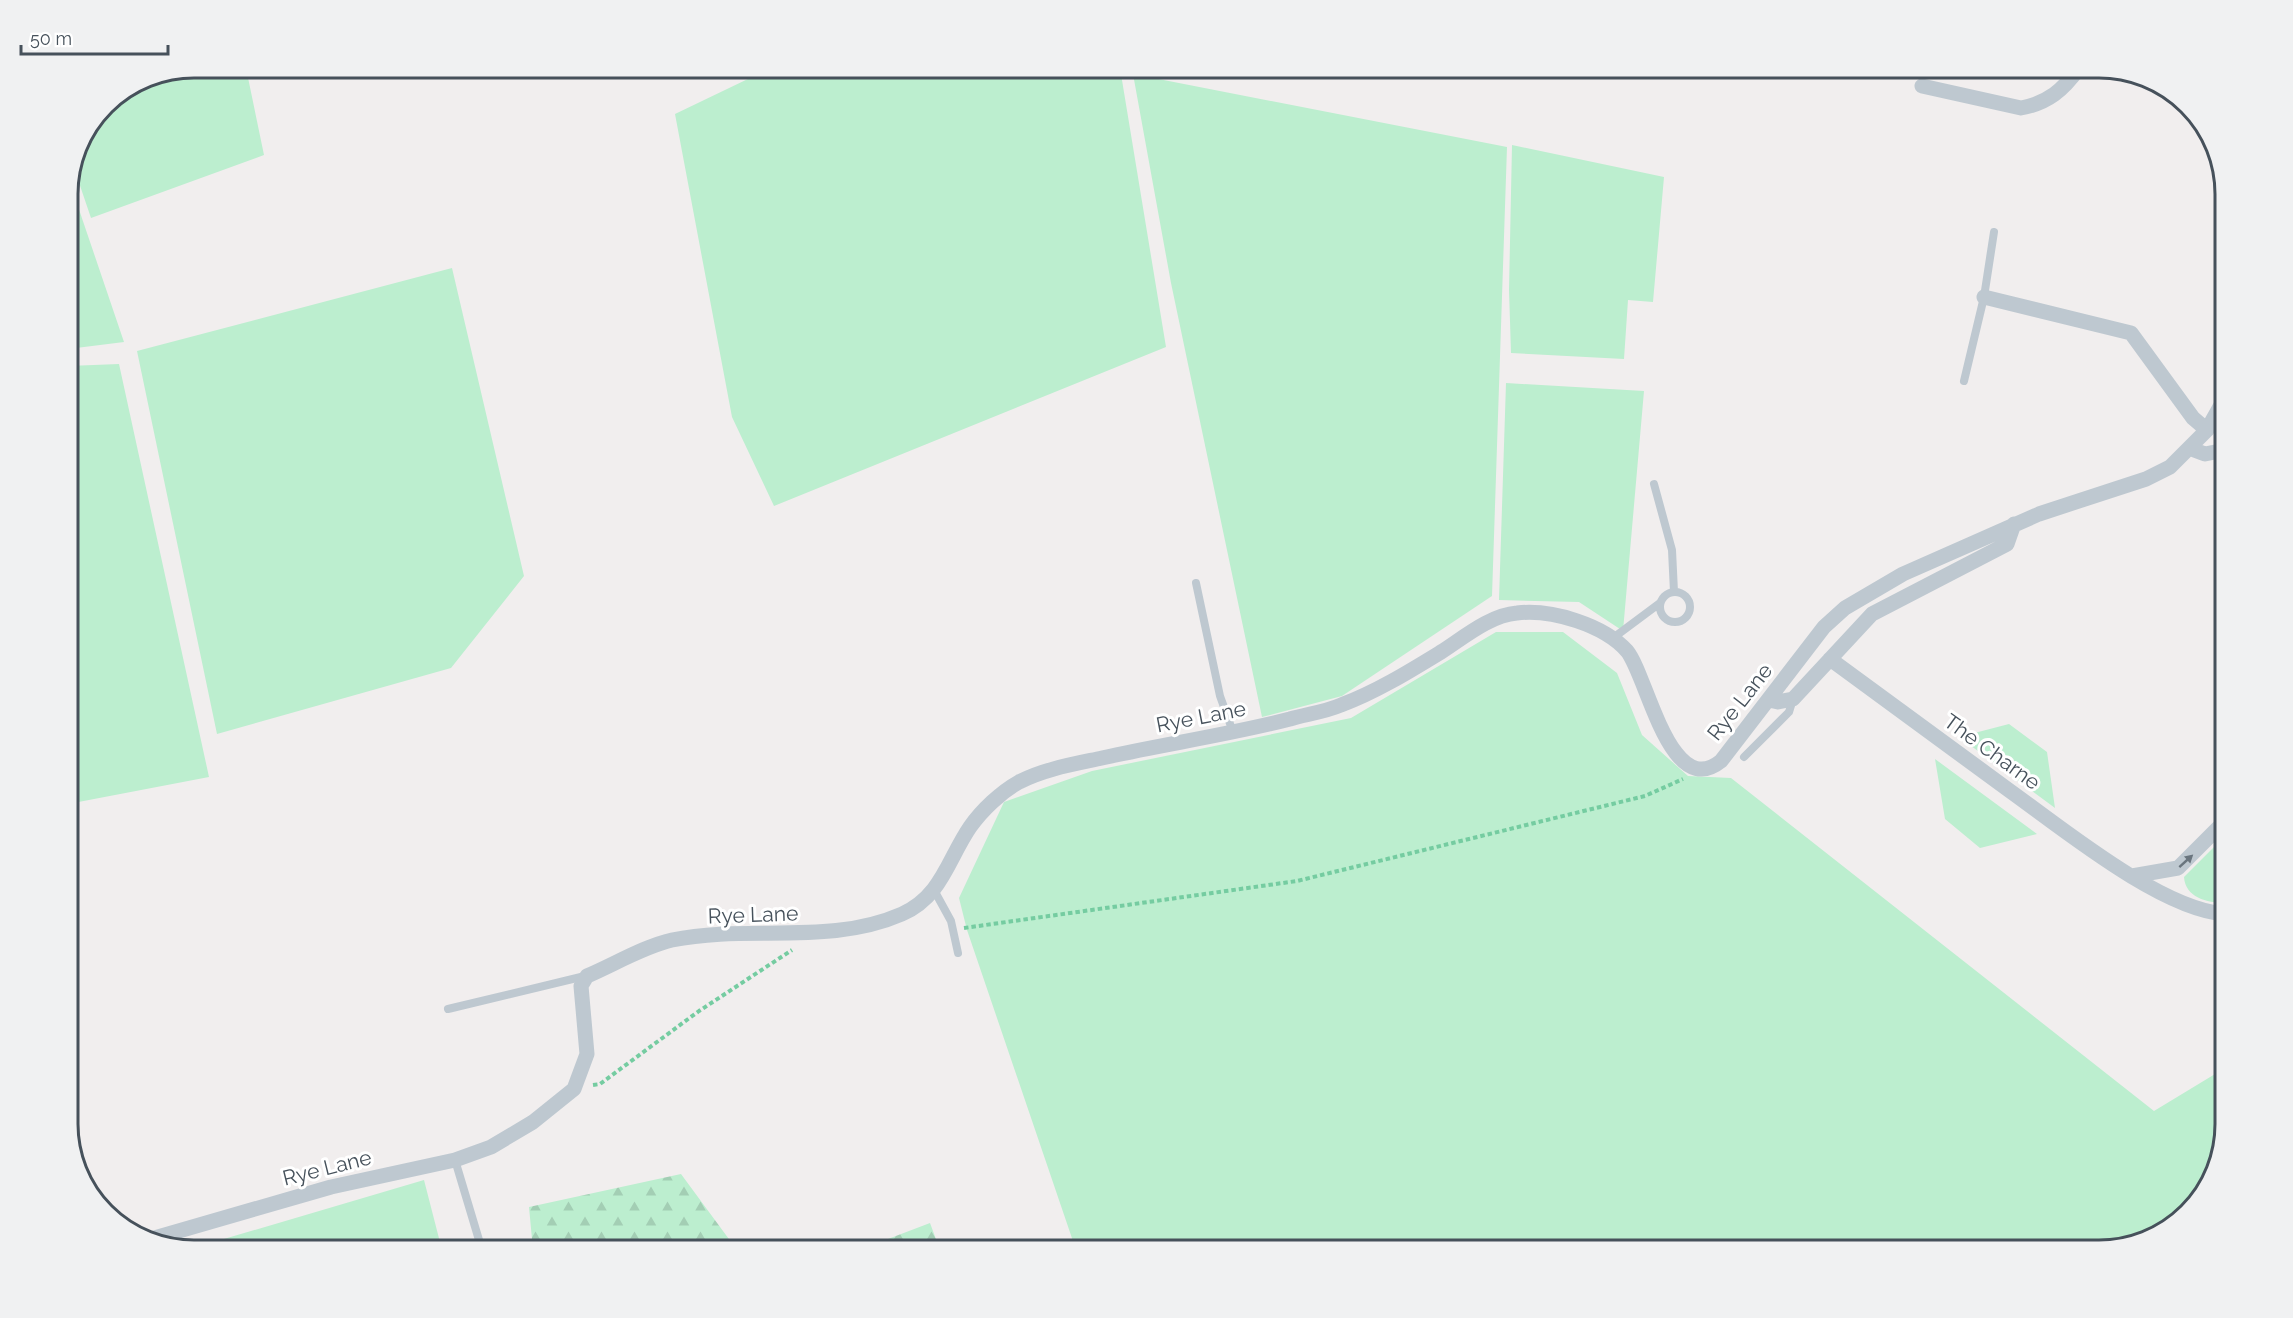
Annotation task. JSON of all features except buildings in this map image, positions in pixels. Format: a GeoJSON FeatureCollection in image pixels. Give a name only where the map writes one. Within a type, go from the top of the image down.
{"type":"FeatureCollection","features":[{"type":"Feature","properties":{"kind":"street"},"geometry":{"type":"LineString","coordinates":[[1922,86],[2021,108],[2037,105],[2055,96],[2070,78]]}},
{"type":"Feature","properties":{"kind":"street"},"geometry":{"type":"LineString","coordinates":[[1984,297],[2131,333],[2193,418],[2207,430]]}},
{"type":"Feature","properties":{"kind":"street","name":"Rye Lane"},"geometry":{"type":"LineString","coordinates":[[587,976],[670,940],[737,933],[815,934],[871,924],[905,913],[934,890],[954,860],[969,828],[986,808],[1016,784],[1034,775],[1077,764],[1234,734],[1341,705],[1418,666],[1490,622],[1517,613],[1564,618],[1595,627],[1613,638],[1637,666],[1664,735],[1679,757],[1698,768],[1710,768],[1721,761],[1824,627],[1845,608],[1903,574],[2039,514],[2146,479],[2170,467],[2207,430],[2215,416]]}},
{"type":"Feature","properties":{"kind":"street"},"geometry":{"type":"LineString","coordinates":[[2189,448],[2205,454],[2215,452]]}},
{"type":"Feature","properties":{"kind":"street"},"geometry":{"type":"LineString","coordinates":[[1769,700],[1778,702],[1793,699],[1872,614],[2007,544],[2014,525]]}},
{"type":"Feature","properties":{"kind":"street","name":"The Charne"},"geometry":{"type":"LineString","coordinates":[[1830,659],[2054,823],[2132,876],[2191,907],[2215,912]]}},
{"type":"Feature","properties":{"kind":"street"},"geometry":{"type":"LineString","coordinates":[[2132,876],[2178,868],[2215,831]]}},
{"type":"Feature","properties":{"kind":"street"},"geometry":{"type":"LineString","coordinates":[[574,1089],[587,1054],[581,986],[587,976]]}},
{"type":"Feature","properties":{"kind":"street","name":"Rye Lane"},"geometry":{"type":"LineString","coordinates":[[163,1236],[331,1187],[455,1160],[491,1148],[533,1122],[574,1089]]}},
{"type":"Feature","properties":{"kind":"lane"},"geometry":{"type":"LineString","coordinates":[[1964,381],[1984,297],[1994,232]]}},
{"type":"Feature","properties":{"kind":"lane"},"geometry":{"type":"LineString","coordinates":[[1654,484],[1672,550],[1674,592]]}},
{"type":"Feature","properties":{"kind":"lane"},"geometry":{"type":"LineString","coordinates":[[1196,583],[1220,696],[1234,734]]}},
{"type":"Feature","properties":{"kind":"lane"},"geometry":{"type":"LineString","coordinates":[[1613,638],[1660,603],[1665,595],[1674,592],[1683,594],[1689,601],[1689,612],[1683,620],[1668,621],[1660,613],[1660,603]]}},
{"type":"Feature","properties":{"kind":"lane"},"geometry":{"type":"LineString","coordinates":[[1744,757],[1789,712],[1793,699]]}},
{"type":"Feature","properties":{"kind":"lane"},"geometry":{"type":"LineString","coordinates":[[934,890],[951,921],[958,953]]}},
{"type":"Feature","properties":{"kind":"lane"},"geometry":{"type":"LineString","coordinates":[[448,1009],[587,976]]}},
{"type":"Feature","properties":{"kind":"lane"},"geometry":{"type":"LineString","coordinates":[[455,1160],[479,1240]]}},
{"type":"Feature","properties":{"kind":"path"},"geometry":{"type":"LineString","coordinates":[[951,921],[967,930],[1297,881],[1645,796],[1688,776],[1698,768]]}},
{"type":"Feature","properties":{"kind":"path"},"geometry":{"type":"LineString","coordinates":[[574,1089],[600,1084],[699,1011],[815,934]]}},
{"type":"Feature","properties":{"kind":"green space"},"geometry":{"type":"Polygon","coordinates":[[[248,78],[264,155],[91,218],[79,182],[82,164],[90,143],[102,123],[123,102],[150,87],[172,80],[248,78]]]}},
{"type":"Feature","properties":{"kind":"green space"},"geometry":{"type":"Polygon","coordinates":[[[750,78],[1122,78],[1166,347],[774,506],[732,417],[675,114],[750,78]]]}},
{"type":"Feature","properties":{"kind":"green space"},"geometry":{"type":"Polygon","coordinates":[[[1134,78],[1153,78],[1507,147],[1492,596],[1342,696],[1262,717],[1171,283],[1134,78]]]}},
{"type":"Feature","properties":{"kind":"green space"},"geometry":{"type":"Polygon","coordinates":[[[1512,145],[1664,177],[1653,302],[1628,300],[1624,359],[1511,353],[1509,290],[1512,145]]]}},
{"type":"Feature","properties":{"kind":"green space"},"geometry":{"type":"Polygon","coordinates":[[[78,207],[124,342],[78,348],[78,207]]]}},
{"type":"Feature","properties":{"kind":"green space"},"geometry":{"type":"Polygon","coordinates":[[[452,268],[524,576],[451,668],[217,734],[137,351],[452,268]]]}},
{"type":"Feature","properties":{"kind":"green space"},"geometry":{"type":"Polygon","coordinates":[[[119,364],[209,777],[78,802],[78,366],[119,364]]]}},
{"type":"Feature","properties":{"kind":"green space"},"geometry":{"type":"Polygon","coordinates":[[[1506,383],[1644,391],[1623,631],[1579,602],[1499,600],[1506,383]]]}},
{"type":"Feature","properties":{"kind":"green space"},"geometry":{"type":"Polygon","coordinates":[[[1496,632],[1563,632],[1617,673],[1642,735],[1688,776],[1731,778],[2154,1111],[2215,1074],[2214,1139],[2211,1154],[2199,1182],[2181,1206],[2157,1224],[2129,1236],[2099,1240],[1073,1240],[967,930],[959,898],[1004,802],[1092,771],[1351,718],[1496,632]]]}},
{"type":"Feature","properties":{"kind":"green space"},"geometry":{"type":"Polygon","coordinates":[[[2009,724],[2047,752],[2055,808],[1959,737],[2009,724]]]}},
{"type":"Feature","properties":{"kind":"green space"},"geometry":{"type":"Polygon","coordinates":[[[1935,759],[2037,834],[1980,848],[1945,819],[1935,759]]]}},
{"type":"Feature","properties":{"kind":"green space"},"geometry":{"type":"Polygon","coordinates":[[[2215,846],[2215,902],[2198,898],[2188,890],[2184,877],[2215,846]]]}},
{"type":"Feature","properties":{"kind":"green space"},"geometry":{"type":"Polygon","coordinates":[[[681,1174],[730,1240],[532,1240],[529,1207],[681,1174]]]}},
{"type":"Feature","properties":{"kind":"green space"},"geometry":{"type":"Polygon","coordinates":[[[424,1180],[439,1240],[221,1240],[424,1180]]]}},
{"type":"Feature","properties":{"kind":"green space"},"geometry":{"type":"Polygon","coordinates":[[[930,1223],[936,1240],[885,1240],[930,1223]]]}}]}
